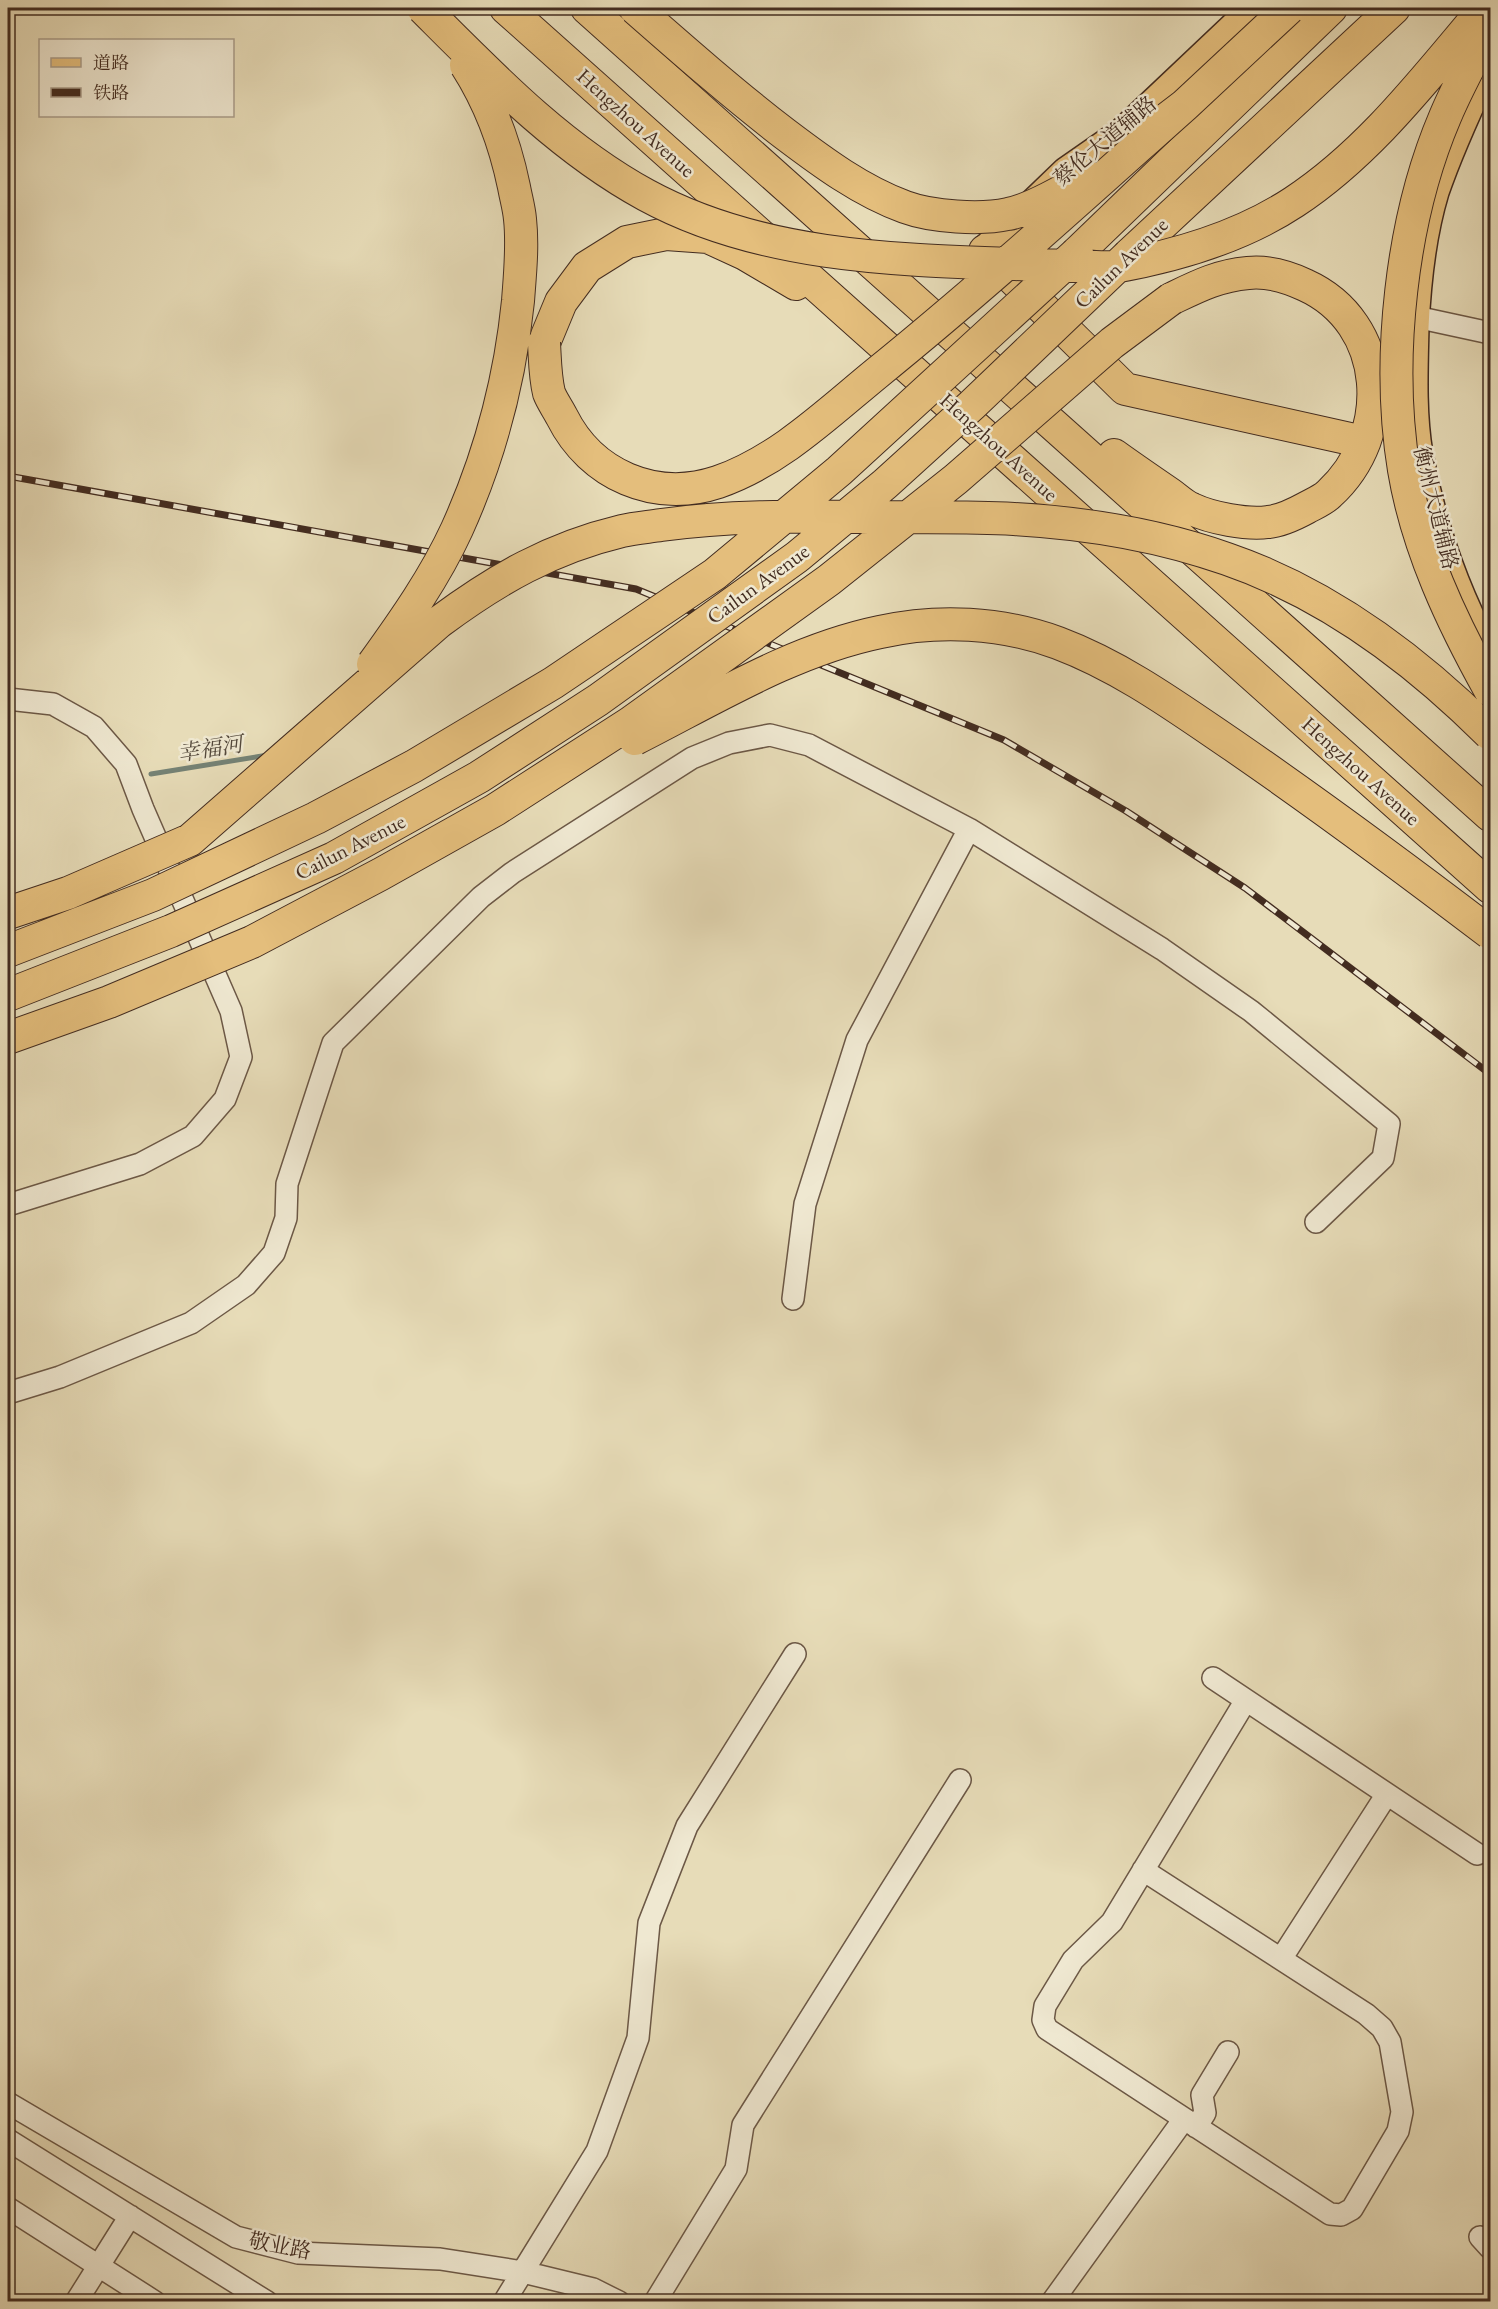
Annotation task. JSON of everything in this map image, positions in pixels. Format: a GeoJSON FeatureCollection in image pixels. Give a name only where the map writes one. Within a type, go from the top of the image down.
{"type":"FeatureCollection","features":[{"type":"Feature","properties":{"kind":"highway"},"geometry":{"type":"LineString","coordinates":[[422,8],[529,110],[586,158],[647,195],[719,226],[799,247],[911,261],[1111,267],[1178,252],[1244,230],[1294,202],[1348,160],[1405,103],[1485,8]]}},
{"type":"Feature","properties":{"kind":"highway"},"geometry":{"type":"LineString","coordinates":[[329,719],[373,664],[417,602],[457,530],[489,450],[515,327],[520,271],[520,218],[506,149],[484,93],[461,57],[422,8]]}},
{"type":"Feature","properties":{"kind":"highway","name":"Hengzhou Avenue"},"geometry":{"type":"LineString","coordinates":[[506,8],[1491,887]]}},
{"type":"Feature","properties":{"kind":"highway"},"geometry":{"type":"LineString","coordinates":[[587,8],[1491,815]]}},
{"type":"Feature","properties":{"kind":"highway"},"geometry":{"type":"LineString","coordinates":[[635,8],[742,101],[856,184],[906,207],[952,218],[1009,214],[1067,189],[1185,105]]}},
{"type":"Feature","properties":{"kind":"highway"},"geometry":{"type":"LineString","coordinates":[[858,322],[745,254],[708,237],[666,234],[627,242],[587,267],[561,302],[544,343],[549,393],[571,435],[597,463],[637,484],[680,489],[716,483],[756,466],[804,433],[961,304],[1185,105],[1289,8]]}},
{"type":"Feature","properties":{"kind":"highway","name":"Cailun Avenue"},"geometry":{"type":"LineString","coordinates":[[8,951],[153,895],[316,818],[414,766],[552,683],[715,574],[839,471],[1077,253],[1331,8]]}},
{"type":"Feature","properties":{"kind":"highway","name":"Cailun Avenue"},"geometry":{"type":"LineString","coordinates":[[8,995],[171,931],[334,858],[479,777],[598,700],[797,557],[885,484],[1394,8]]}},
{"type":"Feature","properties":{"kind":"highway"},"geometry":{"type":"LineString","coordinates":[[1491,27],[1467,68],[1444,118],[1418,197],[1405,262],[1397,348],[1399,417],[1404,470],[1416,520],[1441,592],[1491,690]]}},
{"type":"Feature","properties":{"kind":"highway"},"geometry":{"type":"LineString","coordinates":[[984,250],[1125,389],[1355,440]]}},
{"type":"Feature","properties":{"kind":"highway"},"geometry":{"type":"LineString","coordinates":[[495,810],[630,723],[829,580],[956,479],[1112,343],[1171,299],[1212,279],[1250,272],[1287,277],[1317,290],[1343,310],[1361,337],[1372,368],[1375,403],[1368,436],[1352,467],[1329,495],[1297,513],[1268,522],[1231,520],[1192,509],[986,363]]}},
{"type":"Feature","properties":{"kind":"highway"},"geometry":{"type":"LineString","coordinates":[[8,913],[68,893],[190,840],[439,622],[479,592],[514,571],[561,551],[622,531],[696,520],[764,516],[1014,519],[1079,525],[1161,539],[1228,559],[1294,588],[1359,624],[1417,666],[1491,734]]}},
{"type":"Feature","properties":{"kind":"highway"},"geometry":{"type":"LineString","coordinates":[[8,1038],[109,1002],[252,942],[381,874],[495,810],[779,666],[829,645],[880,631],[941,623],[1001,627],[1057,643],[1117,670],[1171,703],[1310,799],[1491,933]]}},
{"type":"Feature","properties":{"kind":"main road","name":"蔡伦大道辅路"},"geometry":{"type":"LineString","coordinates":[[984,250],[1066,171],[1122,132],[1253,8]]}},
{"type":"Feature","properties":{"kind":"main road"},"geometry":{"type":"LineString","coordinates":[[1416,312],[1421,256],[1435,194],[1465,116],[1491,63]]}},
{"type":"Feature","properties":{"kind":"main road","name":"衡州大道辅路"},"geometry":{"type":"LineString","coordinates":[[1416,312],[1413,386],[1405,451],[1434,516],[1452,574],[1475,627],[1491,655]]}},
{"type":"Feature","properties":{"kind":"street"},"geometry":{"type":"LineString","coordinates":[[1416,312],[1491,325]]}},
{"type":"Feature","properties":{"kind":"street"},"geometry":{"type":"LineString","coordinates":[[1416,312],[1491,333]]}},
{"type":"Feature","properties":{"kind":"street"},"geometry":{"type":"LineString","coordinates":[[8,699],[53,704],[94,727],[126,764],[143,809],[231,1011],[241,1058],[225,1099],[194,1136],[140,1164],[8,1205]]}},
{"type":"Feature","properties":{"kind":"street"},"geometry":{"type":"LineString","coordinates":[[8,1393],[60,1377],[191,1323],[246,1285],[274,1253],[286,1218],[287,1184],[333,1043],[481,897],[512,873],[692,758],[729,743],[770,735],[809,745],[969,829],[1162,949],[1251,1011],[1389,1124],[1383,1158],[1316,1222]]}},
{"type":"Feature","properties":{"kind":"street"},"geometry":{"type":"LineString","coordinates":[[793,1299],[805,1204],[857,1040],[969,829]]}},
{"type":"Feature","properties":{"kind":"street"},"geometry":{"type":"LineString","coordinates":[[504,2301],[597,2151],[638,2038],[649,1923],[687,1826],[795,1654]]}},
{"type":"Feature","properties":{"kind":"street"},"geometry":{"type":"LineString","coordinates":[[1213,1678],[1477,1854]]}},
{"type":"Feature","properties":{"kind":"street"},"geometry":{"type":"LineString","coordinates":[[1143,1870],[1366,2014],[1382,2028],[1390,2042],[1402,2112],[1398,2131],[1352,2209],[1341,2215],[1330,2214],[1047,2029],[1044,2020],[1045,2006],[1073,1960],[1112,1922],[1143,1870],[1246,1700]]}},
{"type":"Feature","properties":{"kind":"street"},"geometry":{"type":"LineString","coordinates":[[655,2301],[736,2169],[743,2125],[960,1780]]}},
{"type":"Feature","properties":{"kind":"street"},"geometry":{"type":"LineString","coordinates":[[1281,1959],[1387,1794]]}},
{"type":"Feature","properties":{"kind":"street"},"geometry":{"type":"LineString","coordinates":[[1052,2301],[1185,2119],[1184,2099],[1202,2095],[1228,2052]]}},
{"type":"Feature","properties":{"kind":"street","name":"敬业路"},"geometry":{"type":"LineString","coordinates":[[8,2103],[236,2237],[298,2253],[440,2259],[523,2272],[593,2289],[619,2301]]}},
{"type":"Feature","properties":{"kind":"street"},"geometry":{"type":"LineString","coordinates":[[8,2140],[267,2301]]}},
{"type":"Feature","properties":{"kind":"street"},"geometry":{"type":"LineString","coordinates":[[8,2208],[155,2301]]}},
{"type":"Feature","properties":{"kind":"street"},"geometry":{"type":"LineString","coordinates":[[76,2301],[130,2216]]}},
{"type":"Feature","properties":{"kind":"waterway","name":"幸福河"},"geometry":{"type":"LineString","coordinates":[[151,774],[268,755]]}},
{"type":"Feature","properties":{"kind":"railway"},"geometry":{"type":"LineString","coordinates":[[8,476],[636,589],[1004,740],[1126,811],[1245,888],[1490,1074]]}}]}
